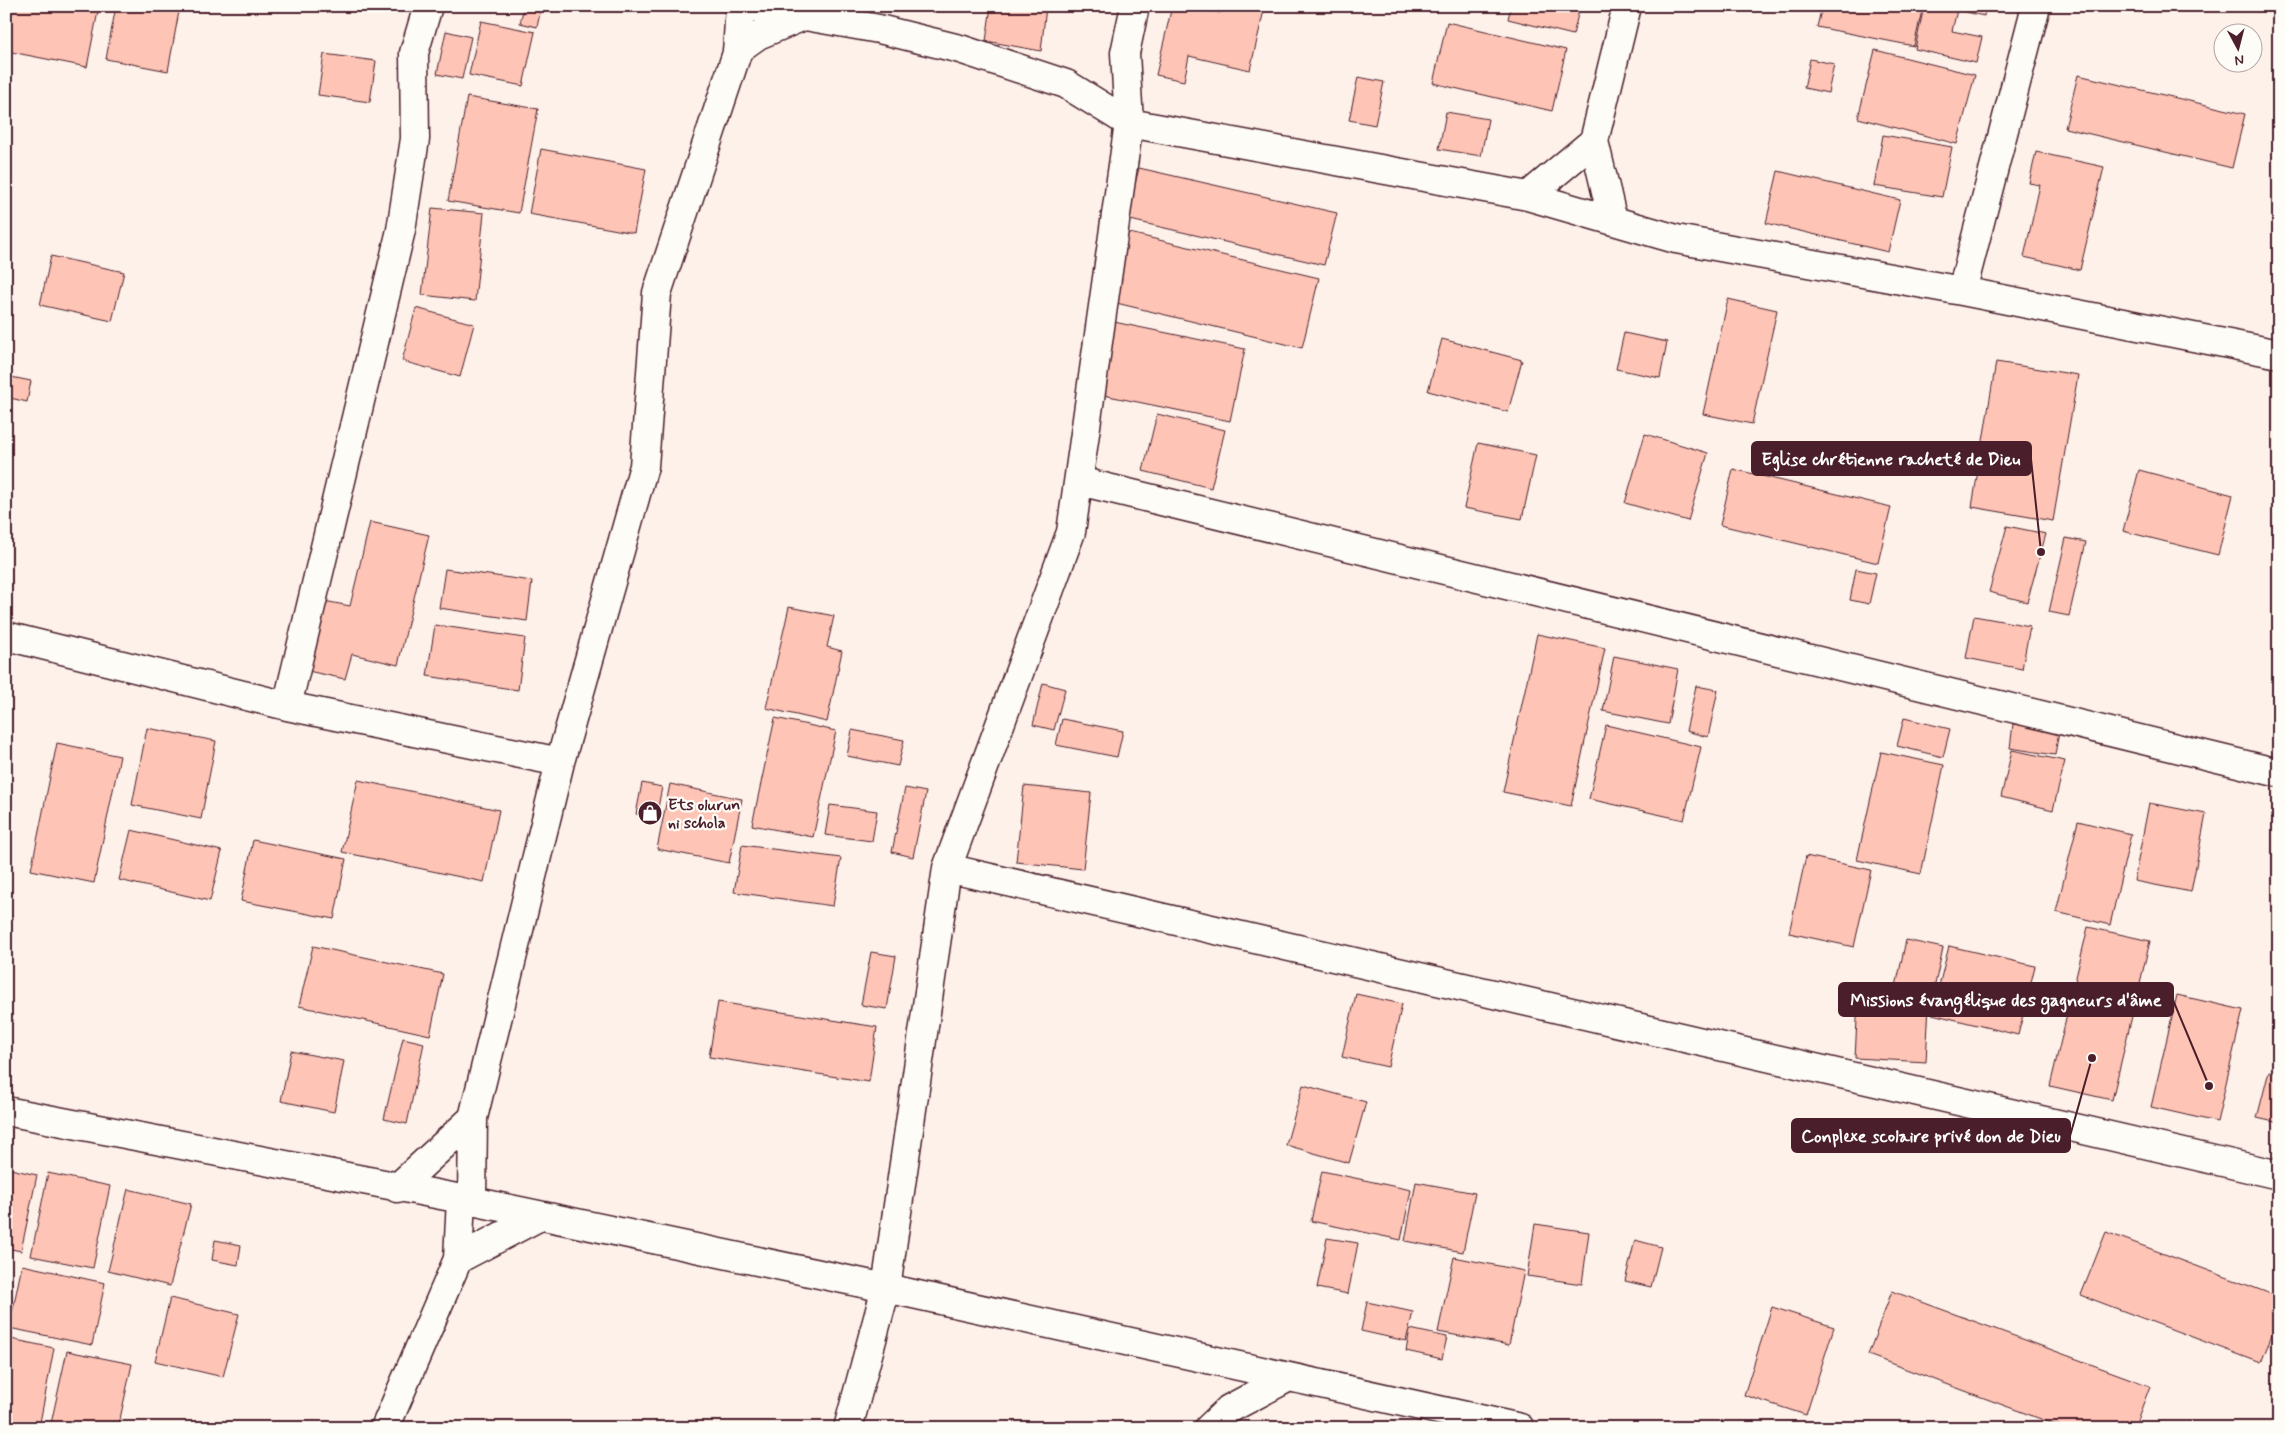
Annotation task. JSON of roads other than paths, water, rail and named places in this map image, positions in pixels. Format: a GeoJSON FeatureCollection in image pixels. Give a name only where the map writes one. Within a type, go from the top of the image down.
{"type":"FeatureCollection","features":[{"type":"Feature","properties":{"kind":"street"},"geometry":{"type":"LineString","coordinates":[[287,706],[401,230],[415,139],[414,53],[428,6]]}},
{"type":"Feature","properties":{"kind":"street"},"geometry":{"type":"LineString","coordinates":[[385,1428],[458,1259],[467,1200],[473,1118],[560,762],[644,466],[656,293],[712,130],[737,50],[740,6]]}},
{"type":"Feature","properties":{"kind":"street"},"geometry":{"type":"LineString","coordinates":[[749,6],[879,29],[960,49],[1066,84],[1129,123],[1528,196],[1676,239],[1962,291],[2279,354]]}},
{"type":"Feature","properties":{"kind":"street"},"geometry":{"type":"LineString","coordinates":[[848,1428],[886,1288],[947,868],[1071,532],[1129,123],[1125,53],[1135,6]]}},
{"type":"Feature","properties":{"kind":"street"},"geometry":{"type":"LineString","coordinates":[[1613,220],[1594,141],[1627,6]]}},
{"type":"Feature","properties":{"kind":"street"},"geometry":{"type":"LineString","coordinates":[[1962,291],[2036,6]]}},
{"type":"Feature","properties":{"kind":"street"},"geometry":{"type":"LineString","coordinates":[[737,50],[758,35],[806,16]]}},
{"type":"Feature","properties":{"kind":"street"},"geometry":{"type":"LineString","coordinates":[[1528,196],[1594,141]]}},
{"type":"Feature","properties":{"kind":"street"},"geometry":{"type":"LineString","coordinates":[[1079,481],[2279,773]]}},
{"type":"Feature","properties":{"kind":"street"},"geometry":{"type":"LineString","coordinates":[[6,636],[287,706],[560,762]]}},
{"type":"Feature","properties":{"kind":"street"},"geometry":{"type":"LineString","coordinates":[[947,868],[2279,1176]]}},
{"type":"Feature","properties":{"kind":"street"},"geometry":{"type":"LineString","coordinates":[[6,1111],[467,1200],[886,1288],[1520,1428]]}},
{"type":"Feature","properties":{"kind":"street"},"geometry":{"type":"LineString","coordinates":[[397,1188],[473,1118]]}},
{"type":"Feature","properties":{"kind":"street"},"geometry":{"type":"LineString","coordinates":[[458,1259],[540,1216]]}},
{"type":"Feature","properties":{"kind":"street"},"geometry":{"type":"LineString","coordinates":[[1209,1428],[1229,1409],[1287,1378]]}},
{"type":"Feature","properties":{"kind":"place","name":"Eglise chrétienne racheté de Dieu"},"geometry":{"type":"Point","coordinates":[2041,552]}},
{"type":"Feature","properties":{"kind":"place","name":"Ets olurun ni schola"},"geometry":{"type":"Point","coordinates":[650,813]}},
{"type":"Feature","properties":{"kind":"place","name":"Conplexe scolaire privé don de Dieu"},"geometry":{"type":"Point","coordinates":[2092,1058]}},
{"type":"Feature","properties":{"kind":"place","name":"Missions évangélique des gagneurs d'âme"},"geometry":{"type":"Point","coordinates":[2209,1086]}}]}
